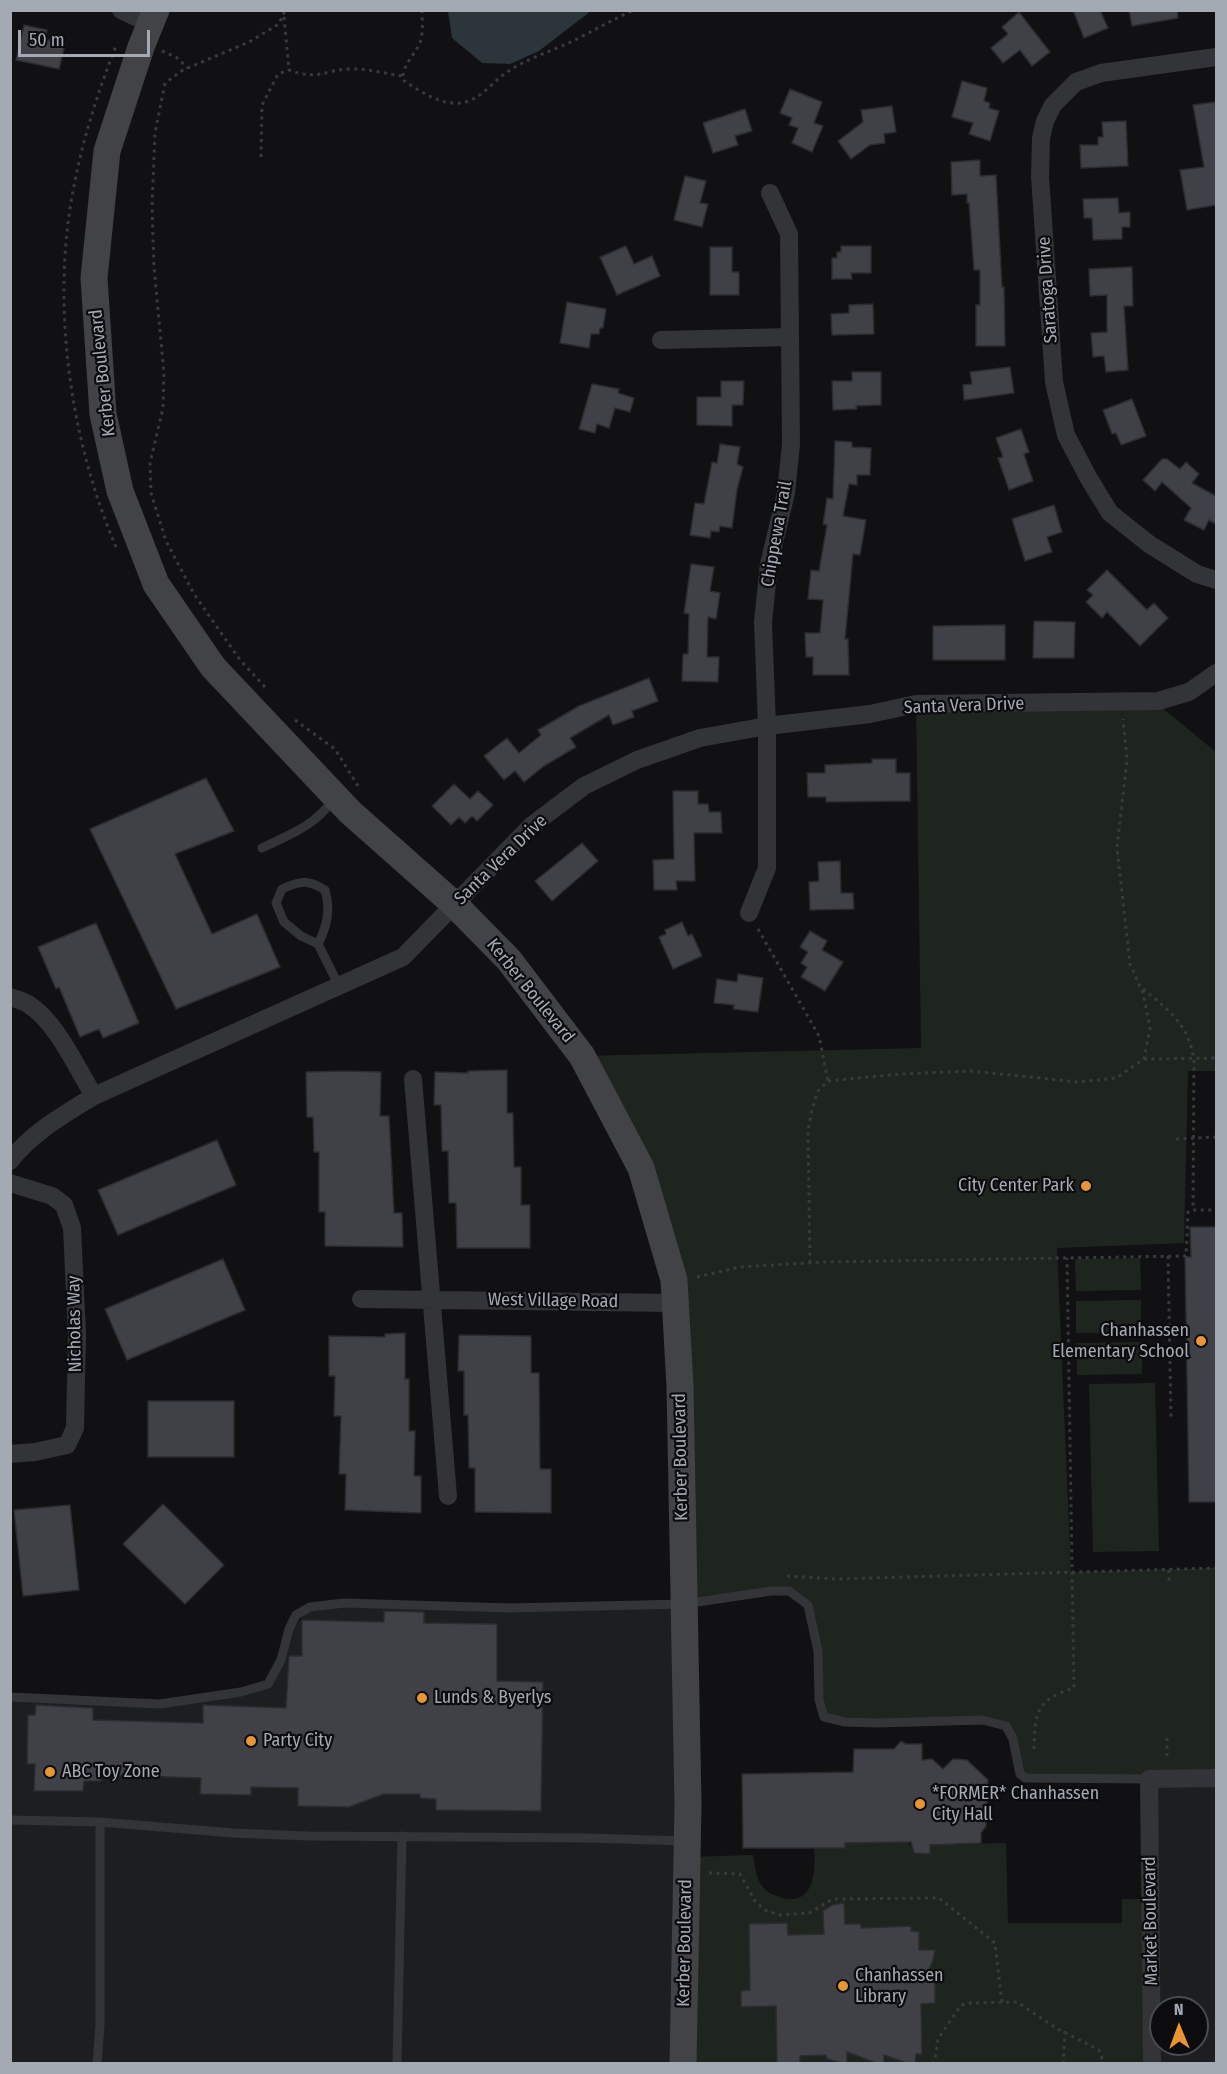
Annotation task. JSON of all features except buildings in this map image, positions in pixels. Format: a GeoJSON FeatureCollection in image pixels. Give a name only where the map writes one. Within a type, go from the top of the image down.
{"type":"FeatureCollection","features":[{"type":"Feature","properties":{"kind":"street"},"geometry":{"type":"LineString","coordinates":[[121,10],[153,17]]}},
{"type":"Feature","properties":{"kind":"street","name":"Kerber Boulevard"},"geometry":{"type":"LineString","coordinates":[[153,17],[107,151],[94,278],[103,414],[120,491],[156,584],[213,667],[347,793],[350,812],[455,905],[509,960],[582,1056],[641,1168],[674,1280],[680,1386],[687,1841],[683,2064]]}},
{"type":"Feature","properties":{"kind":"street","name":"Saratoga Drive"},"geometry":{"type":"LineString","coordinates":[[1216,57],[1101,74],[1076,82],[1053,105],[1045,121],[1041,138],[1040,176],[1054,382],[1066,435],[1110,513],[1149,544],[1197,574],[1216,580]]}},
{"type":"Feature","properties":{"kind":"street","name":"Chippewa Trail"},"geometry":{"type":"LineString","coordinates":[[749,913],[767,868],[763,622],[769,564],[786,494],[791,444],[789,234],[770,193]]}},
{"type":"Feature","properties":{"kind":"street"},"geometry":{"type":"LineString","coordinates":[[661,339],[790,337]]}},
{"type":"Feature","properties":{"kind":"street","name":"Santa Vera Drive"},"geometry":{"type":"LineString","coordinates":[[10,1161],[19,1150],[61,1116],[94,1096],[402,957],[531,826],[584,786],[637,760],[699,738],[766,726],[870,714],[916,704],[1158,701],[1189,692],[1216,673]]}},
{"type":"Feature","properties":{"kind":"street"},"geometry":{"type":"LineString","coordinates":[[10,997],[29,1004],[46,1020],[94,1096]]}},
{"type":"Feature","properties":{"kind":"street"},"geometry":{"type":"LineString","coordinates":[[413,1079],[448,1496]]}},
{"type":"Feature","properties":{"kind":"street","name":"Nicholas Way"},"geometry":{"type":"LineString","coordinates":[[10,1183],[52,1196],[64,1205],[72,1228],[77,1334],[75,1428],[67,1445],[35,1452],[10,1454]]}},
{"type":"Feature","properties":{"kind":"street","name":"West Village Road"},"geometry":{"type":"LineString","coordinates":[[361,1299],[675,1303]]}},
{"type":"Feature","properties":{"kind":"street"},"geometry":{"type":"LineString","coordinates":[[1149,1779],[1216,1778]]}},
{"type":"Feature","properties":{"kind":"street","name":"Market Boulevard"},"geometry":{"type":"LineString","coordinates":[[1149,1779],[1152,2064]]}},
{"type":"Feature","properties":{"kind":"lane"},"geometry":{"type":"LineString","coordinates":[[262,848],[303,828],[321,816],[347,793]]}},
{"type":"Feature","properties":{"kind":"lane"},"geometry":{"type":"LineString","coordinates":[[318,944],[328,918],[328,900],[325,890],[300,881],[282,889],[276,903],[284,922],[301,936],[318,944],[339,986]]}},
{"type":"Feature","properties":{"kind":"lane"},"geometry":{"type":"LineString","coordinates":[[10,1697],[160,1704],[242,1692],[267,1684],[281,1660],[289,1629],[296,1616],[310,1607],[344,1603],[510,1608],[684,1604],[771,1591],[789,1591],[808,1605],[818,1651],[819,1700],[824,1717],[845,1722],[877,1723],[983,1720],[1006,1726],[1013,1739],[1020,1774],[1024,1778],[1149,1779]]}},
{"type":"Feature","properties":{"kind":"lane"},"geometry":{"type":"LineString","coordinates":[[10,1820],[100,1822],[233,1833],[309,1836],[687,1841]]}},
{"type":"Feature","properties":{"kind":"lane"},"geometry":{"type":"LineString","coordinates":[[97,2064],[100,2025],[100,1822]]}},
{"type":"Feature","properties":{"kind":"lane"},"geometry":{"type":"LineString","coordinates":[[397,2064],[402,1836]]}},
{"type":"Feature","properties":{"kind":"path"},"geometry":{"type":"LineString","coordinates":[[422,10],[423,31],[419,44],[402,72],[403,80],[419,92],[453,104],[471,100],[484,93],[504,75],[520,65],[577,39],[606,21],[634,10]]}},
{"type":"Feature","properties":{"kind":"path"},"geometry":{"type":"LineString","coordinates":[[284,13],[289,70]]}},
{"type":"Feature","properties":{"kind":"path"},"geometry":{"type":"LineString","coordinates":[[270,693],[240,660],[194,594],[166,541],[151,493],[150,463],[162,408],[164,374],[154,267],[152,206],[155,133],[165,83],[183,70],[249,42],[279,24],[284,13]]}},
{"type":"Feature","properties":{"kind":"path"},"geometry":{"type":"LineString","coordinates":[[261,157],[262,105],[278,74],[289,70],[302,75],[318,76],[349,69],[403,76]]}},
{"type":"Feature","properties":{"kind":"path"},"geometry":{"type":"LineString","coordinates":[[1121,702],[1127,760],[1118,848],[1130,964],[1141,988],[1150,1028],[1144,1059]]}},
{"type":"Feature","properties":{"kind":"path"},"geometry":{"type":"LineString","coordinates":[[292,718],[335,749],[347,793]]}},
{"type":"Feature","properties":{"kind":"path"},"geometry":{"type":"LineString","coordinates":[[749,913],[819,1036],[828,1081]]}},
{"type":"Feature","properties":{"kind":"path"},"geometry":{"type":"LineString","coordinates":[[1141,988],[1179,1019],[1191,1041],[1194,1059],[1193,1210]]}},
{"type":"Feature","properties":{"kind":"path"},"geometry":{"type":"LineString","coordinates":[[810,1263],[808,1130],[818,1090],[828,1081],[900,1074],[971,1071],[1078,1082],[1116,1078],[1144,1059],[1216,1058]]}},
{"type":"Feature","properties":{"kind":"path"},"geometry":{"type":"LineString","coordinates":[[1176,1139],[1216,1137]]}},
{"type":"Feature","properties":{"kind":"path"},"geometry":{"type":"LineString","coordinates":[[697,1277],[740,1267],[810,1263],[1186,1256],[1186,1216],[1188,1212],[1216,1210]]}},
{"type":"Feature","properties":{"kind":"path"},"geometry":{"type":"LineString","coordinates":[[1168,1256],[1171,1420]]}},
{"type":"Feature","properties":{"kind":"path"},"geometry":{"type":"LineString","coordinates":[[1034,1749],[1035,1722],[1041,1706],[1053,1694],[1074,1688],[1067,1258]]}},
{"type":"Feature","properties":{"kind":"path"},"geometry":{"type":"LineString","coordinates":[[785,1576],[837,1579],[1216,1569]]}},
{"type":"Feature","properties":{"kind":"path"},"geometry":{"type":"LineString","coordinates":[[1169,1570],[1169,1582]]}},
{"type":"Feature","properties":{"kind":"path"},"geometry":{"type":"LineString","coordinates":[[1167,1738],[1167,1758]]}},
{"type":"Feature","properties":{"kind":"path"},"geometry":{"type":"LineString","coordinates":[[707,1873],[740,1874],[755,1900],[765,1910],[779,1914],[809,1912],[833,1899],[939,1898],[994,1943],[1002,2002]]}},
{"type":"Feature","properties":{"kind":"path"},"geometry":{"type":"LineString","coordinates":[[932,2064],[938,2039],[962,2005],[1002,2002],[1017,2002],[1100,2050],[1104,2064]]}},
{"type":"Feature","properties":{"kind":"path"},"geometry":{"type":"LineString","coordinates":[[1063,2064],[1065,2031]]}},
{"type":"Feature","properties":{"kind":"shaded area"},"geometry":{"type":"Polygon","coordinates":[[[448,10],[591,11],[539,51],[510,64],[482,63],[452,38],[448,10]]]}},
{"type":"Feature","properties":{"kind":"shaded area","name":"City Center Park"},"geometry":{"type":"Polygon","coordinates":[[[1154,701],[1216,752],[1216,1071],[1188,1071],[1184,1243],[1057,1248],[1071,1572],[1216,1568],[1216,1778],[1020,1774],[1006,1726],[983,1720],[845,1722],[824,1717],[808,1605],[789,1591],[684,1604],[675,1303],[641,1168],[582,1056],[921,1048],[916,704],[1154,701]]]}},
{"type":"Feature","properties":{"kind":"shaded area"},"geometry":{"type":"Polygon","coordinates":[[[1140,1258],[1141,1290],[1076,1291],[1075,1259],[1140,1258]]]}},
{"type":"Feature","properties":{"kind":"shaded area"},"geometry":{"type":"Polygon","coordinates":[[[1141,1300],[1141,1332],[1076,1333],[1076,1301],[1141,1300]]]}},
{"type":"Feature","properties":{"kind":"shaded area"},"geometry":{"type":"Polygon","coordinates":[[[1142,1342],[1142,1374],[1077,1375],[1077,1343],[1142,1342]]]}},
{"type":"Feature","properties":{"kind":"shaded area"},"geometry":{"type":"Polygon","coordinates":[[[1155,1383],[1159,1551],[1093,1552],[1089,1384],[1155,1383]]]}},
{"type":"Feature","properties":{"kind":"shaded area"},"geometry":{"type":"Polygon","coordinates":[[[684,1604],[682,2063],[11,2064],[11,1698],[160,1704],[267,1684],[289,1634],[310,1607],[521,1610],[684,1604]]]}},
{"type":"Feature","properties":{"kind":"shaded area"},"geometry":{"type":"Polygon","coordinates":[[[1149,1779],[1216,1779],[1216,2063],[1151,2063],[1151,2056],[1209,2056],[1209,1996],[1151,1996],[1149,1779]]]}},
{"type":"Feature","properties":{"kind":"shaded area"},"geometry":{"type":"Polygon","coordinates":[[[908,1842],[915,1853],[930,1854],[930,1845],[1006,1843],[1008,1923],[1122,1923],[1122,1899],[1151,1899],[1152,1996],[1149,1996],[1149,2056],[1152,2056],[1152,2063],[683,2064],[687,1857],[753,1855],[757,1876],[765,1889],[777,1896],[794,1899],[802,1896],[811,1883],[814,1875],[814,1848],[845,1843],[908,1842]]]}},
{"type":"Feature","properties":{"kind":"place","name":"City Center Park"},"geometry":{"type":"Point","coordinates":[1086,1186]}},
{"type":"Feature","properties":{"kind":"place","name":"Chanhassen Elementary School"},"geometry":{"type":"Point","coordinates":[1201,1341]}},
{"type":"Feature","properties":{"kind":"place","name":"Lunds & Byerlys"},"geometry":{"type":"Point","coordinates":[422,1698]}},
{"type":"Feature","properties":{"kind":"place","name":"Party City"},"geometry":{"type":"Point","coordinates":[251,1741]}},
{"type":"Feature","properties":{"kind":"place","name":"ABC Toy Zone"},"geometry":{"type":"Point","coordinates":[50,1772]}},
{"type":"Feature","properties":{"kind":"place","name":"*FORMER* Chanhassen City Hall"},"geometry":{"type":"Point","coordinates":[920,1804]}},
{"type":"Feature","properties":{"kind":"place","name":"Chanhassen Library"},"geometry":{"type":"Point","coordinates":[843,1986]}}]}
